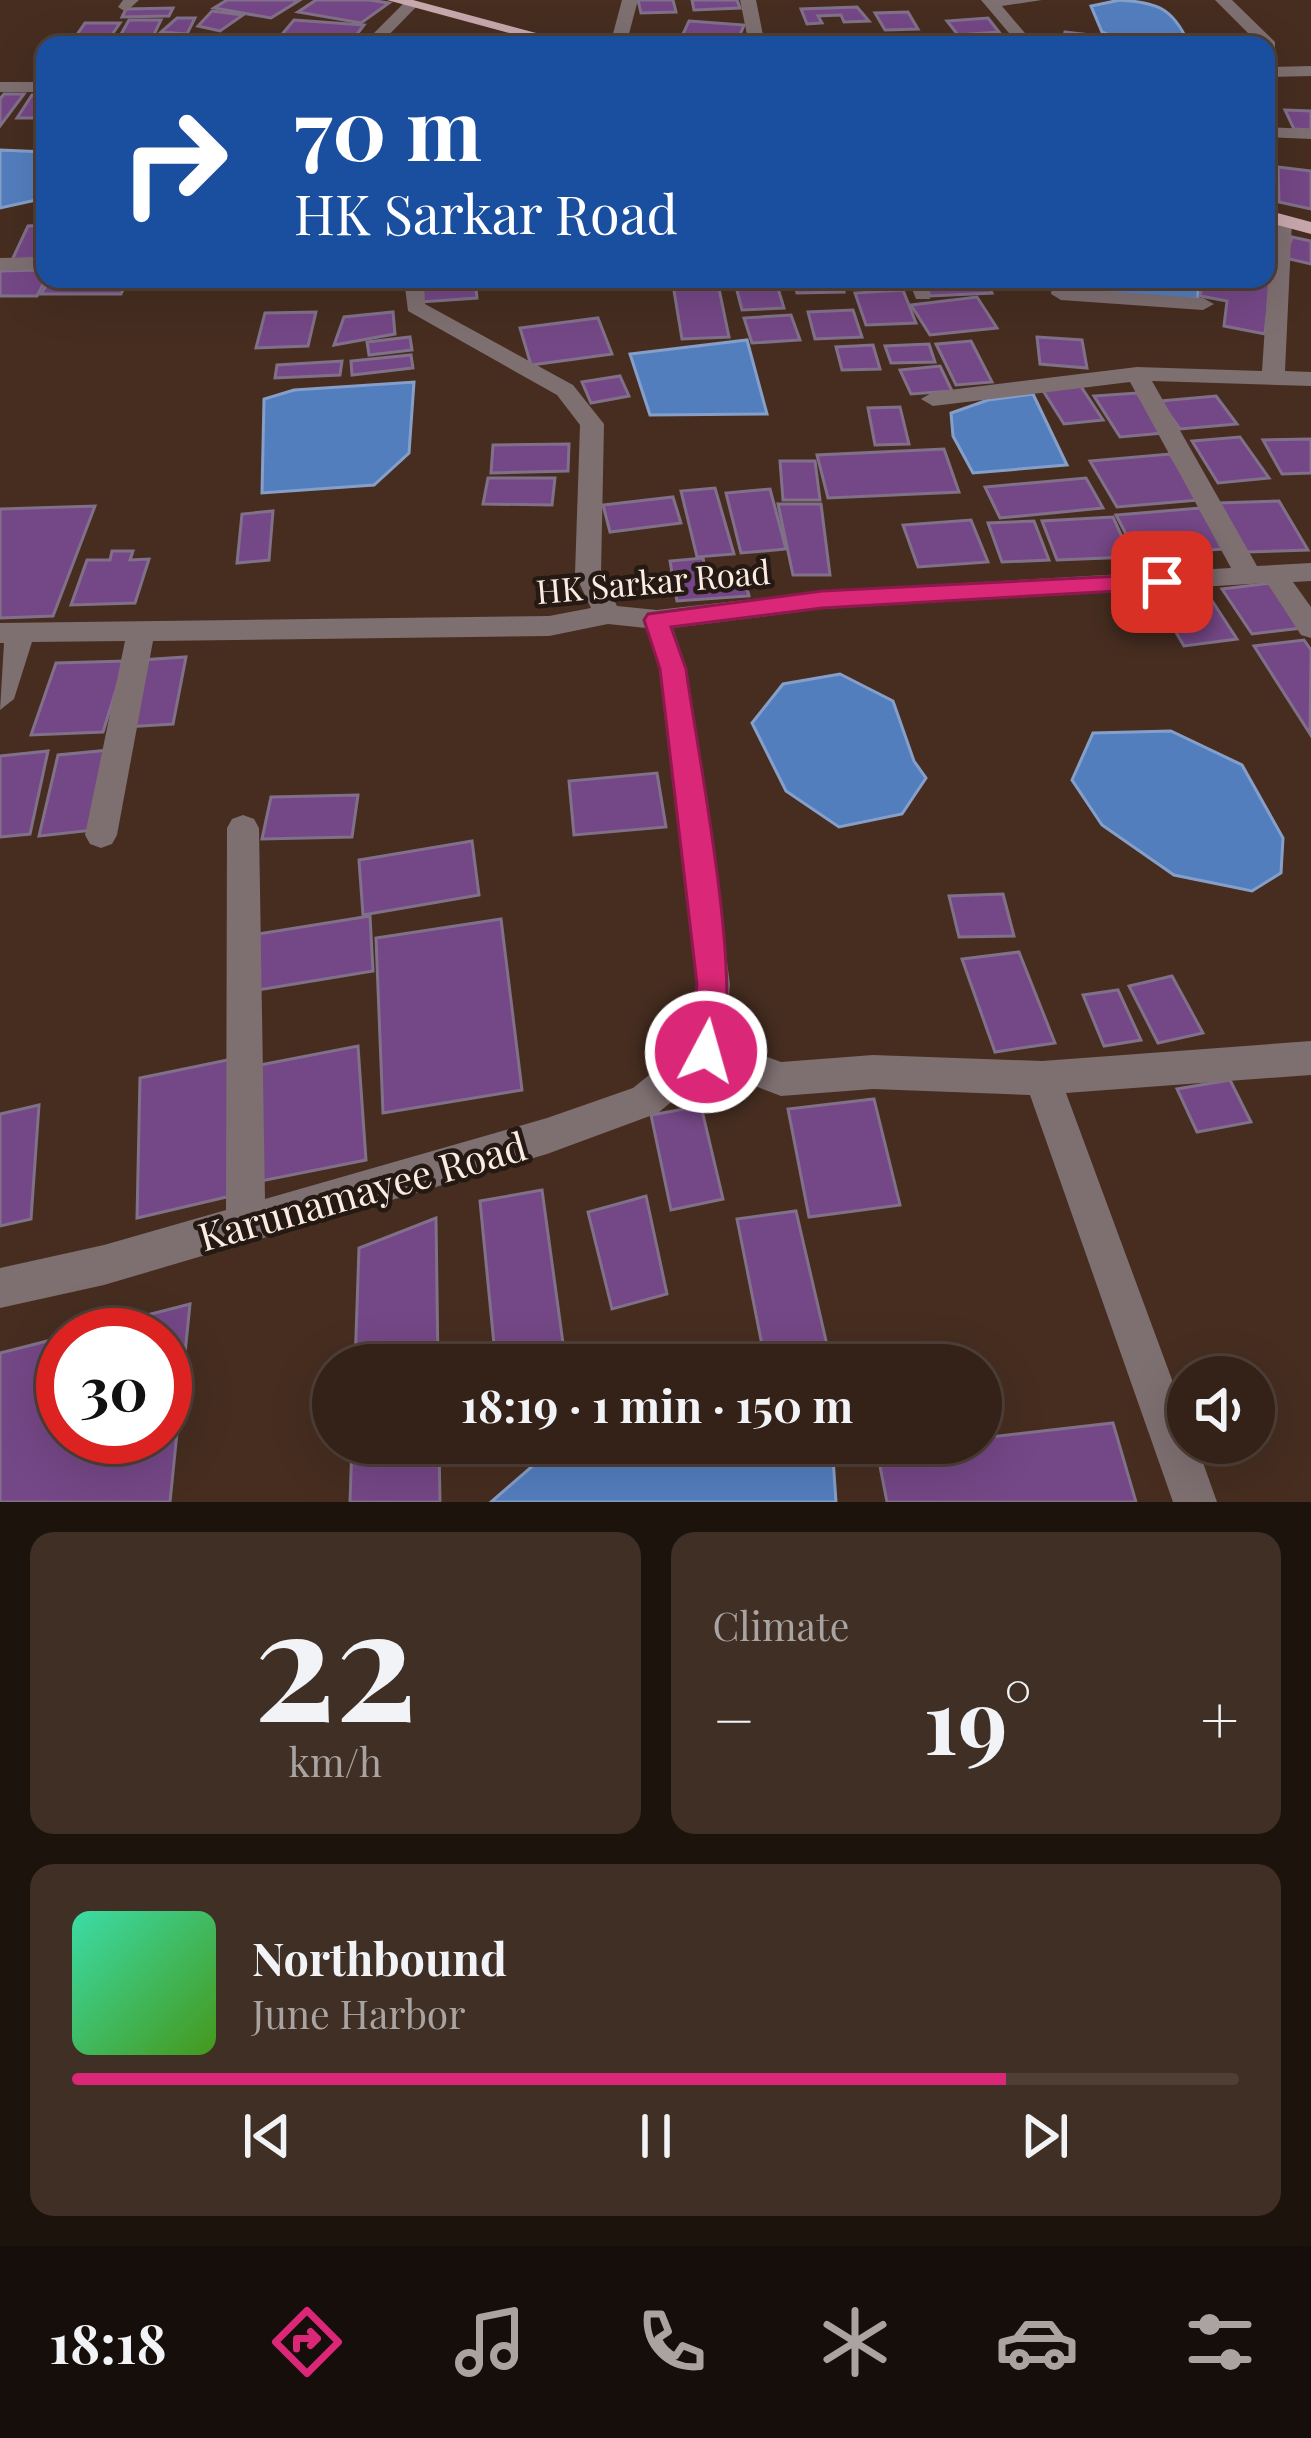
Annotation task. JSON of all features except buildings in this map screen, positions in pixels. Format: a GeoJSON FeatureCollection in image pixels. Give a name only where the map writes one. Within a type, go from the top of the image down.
{"type":"FeatureCollection","features":[{"type":"Feature","properties":{"kind":"main road"},"geometry":{"type":"LineString","coordinates":[[402,2],[537,36]]}},
{"type":"Feature","properties":{"kind":"main road"},"geometry":{"type":"LineString","coordinates":[[1275,218],[1311,228]]}},
{"type":"Feature","properties":{"kind":"street"},"geometry":{"type":"LineString","coordinates":[[620,36],[630,0]]}},
{"type":"Feature","properties":{"kind":"street"},"geometry":{"type":"LineString","coordinates":[[748,0],[756,36]]}},
{"type":"Feature","properties":{"kind":"street"},"geometry":{"type":"LineString","coordinates":[[990,1],[1034,0]]}},
{"type":"Feature","properties":{"kind":"street"},"geometry":{"type":"LineString","coordinates":[[1223,0],[1260,36]]}},
{"type":"Feature","properties":{"kind":"street"},"geometry":{"type":"LineString","coordinates":[[990,1],[1019,36]]}},
{"type":"Feature","properties":{"kind":"street"},"geometry":{"type":"LineString","coordinates":[[377,36],[402,2]]}},
{"type":"Feature","properties":{"kind":"street"},"geometry":{"type":"LineString","coordinates":[[1275,72],[1311,71]]}},
{"type":"Feature","properties":{"kind":"street"},"geometry":{"type":"LineString","coordinates":[[0,87],[36,87]]}},
{"type":"Feature","properties":{"kind":"street"},"geometry":{"type":"LineString","coordinates":[[1275,132],[1311,134]]}},
{"type":"Feature","properties":{"kind":"street"},"geometry":{"type":"LineString","coordinates":[[0,264],[36,263]]}},
{"type":"Feature","properties":{"kind":"street"},"geometry":{"type":"LineString","coordinates":[[414,288],[415,307],[565,390],[592,424],[587,574],[608,614]]}},
{"type":"Feature","properties":{"kind":"street"},"geometry":{"type":"LineString","coordinates":[[1062,288],[1061,294],[1203,304]]}},
{"type":"Feature","properties":{"kind":"street"},"geometry":{"type":"LineString","coordinates":[[1273,380],[1274,288]]}},
{"type":"Feature","properties":{"kind":"street"},"geometry":{"type":"LineString","coordinates":[[1137,374],[1262,575],[1311,628]]}},
{"type":"Feature","properties":{"kind":"street"},"geometry":{"type":"LineString","coordinates":[[933,399],[1137,374],[1311,380]]}},
{"type":"Feature","properties":{"kind":"street","name":"HK Sarkar Road"},"geometry":{"type":"LineString","coordinates":[[11,633],[528,627],[608,614],[657,620],[822,600],[1311,572]]}},
{"type":"Feature","properties":{"kind":"street"},"geometry":{"type":"LineString","coordinates":[[657,620],[673,669],[713,984],[706,1052],[781,1079],[873,1072],[1042,1078],[1311,1058]]}},
{"type":"Feature","properties":{"kind":"street"},"geometry":{"type":"LineString","coordinates":[[101,835],[141,632]]}},
{"type":"Feature","properties":{"kind":"street"},"geometry":{"type":"LineString","coordinates":[[0,699],[11,633]]}},
{"type":"Feature","properties":{"kind":"street"},"geometry":{"type":"LineString","coordinates":[[243,828],[246,1224]]}},
{"type":"Feature","properties":{"kind":"street","name":"Karunamayee Road"},"geometry":{"type":"LineString","coordinates":[[0,1288],[104,1265],[548,1136],[645,1101],[706,1052]]}},
{"type":"Feature","properties":{"kind":"street"},"geometry":{"type":"LineString","coordinates":[[1042,1078],[1195,1502]]}},
{"type":"Feature","properties":{"kind":"water"},"geometry":{"type":"Polygon","coordinates":[[[1120,0],[1144,3],[1169,14],[1185,36],[1112,36],[1102,32],[1091,6],[1120,0]]]}},
{"type":"Feature","properties":{"kind":"water"},"geometry":{"type":"Polygon","coordinates":[[[0,150],[36,152],[36,200],[0,208],[0,150]]]}},
{"type":"Feature","properties":{"kind":"water"},"geometry":{"type":"Polygon","coordinates":[[[1076,288],[1198,288],[1198,299],[1076,296],[1076,288]]]}},
{"type":"Feature","properties":{"kind":"water"},"geometry":{"type":"Polygon","coordinates":[[[747,340],[767,414],[650,415],[630,354],[747,340]]]}},
{"type":"Feature","properties":{"kind":"water"},"geometry":{"type":"Polygon","coordinates":[[[414,382],[409,453],[374,485],[262,493],[264,399],[294,390],[414,382]]]}},
{"type":"Feature","properties":{"kind":"water"},"geometry":{"type":"Polygon","coordinates":[[[1033,394],[1067,465],[973,473],[953,436],[951,413],[988,400],[1033,394]]]}},
{"type":"Feature","properties":{"kind":"water"},"geometry":{"type":"Polygon","coordinates":[[[840,674],[893,701],[914,761],[926,778],[902,814],[839,827],[786,791],[752,723],[783,684],[840,674]]]}},
{"type":"Feature","properties":{"kind":"water"},"geometry":{"type":"Polygon","coordinates":[[[1171,731],[1242,765],[1283,838],[1281,873],[1252,891],[1174,875],[1102,825],[1072,780],[1093,733],[1171,731]]]}},
{"type":"Feature","properties":{"kind":"water"},"geometry":{"type":"Polygon","coordinates":[[[535,1464],[833,1464],[836,1502],[491,1502],[535,1464]]]}},
{"type":"Feature","properties":{"kind":"route"},"geometry":{"type":"LineString","coordinates":[[706,1052],[713,984],[673,669],[657,620],[822,600],[1162,582]]}}]}
